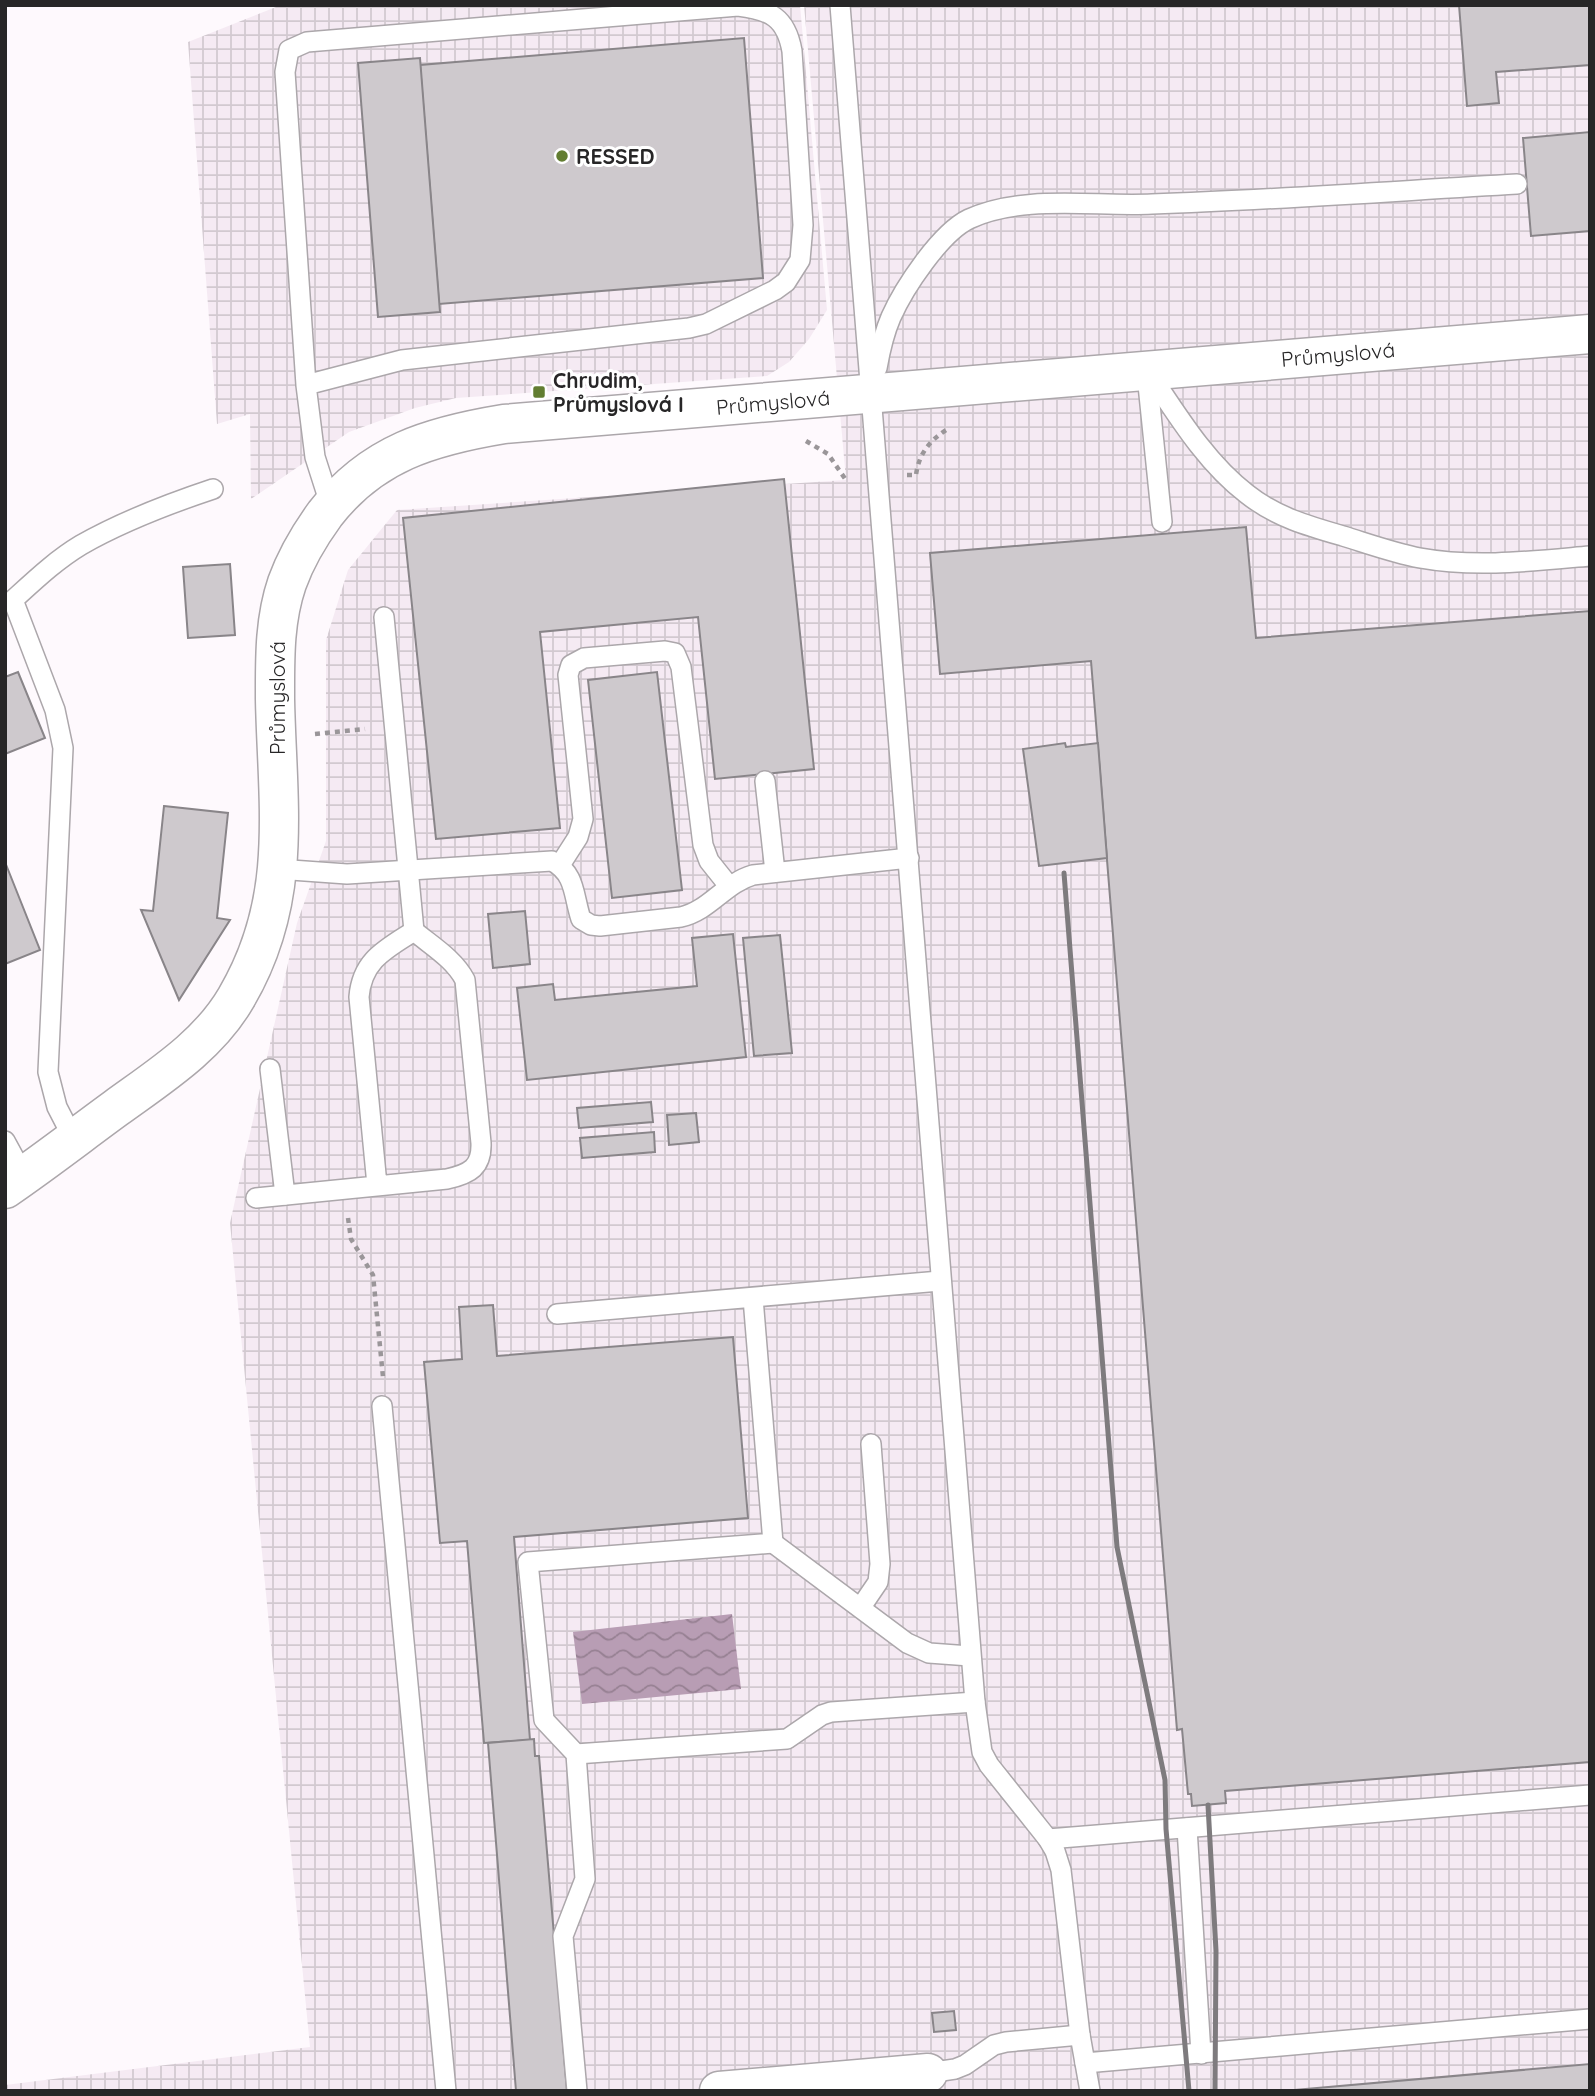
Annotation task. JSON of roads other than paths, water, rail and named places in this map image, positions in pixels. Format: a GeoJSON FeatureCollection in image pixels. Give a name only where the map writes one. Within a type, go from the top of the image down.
{"type":"FeatureCollection","features":[{"type":"Feature","properties":{"kind":"street","name":"Průmyslová"},"geometry":{"type":"LineString","coordinates":[[15,1183],[184,1059],[216,1027],[236,998],[267,926],[277,869],[274,654],[286,585],[298,557],[331,507],[384,460],[416,445],[456,432],[504,424],[1590,334]]}},
{"type":"Feature","properties":{"kind":"street"},"geometry":{"type":"LineString","coordinates":[[719,2091],[928,2073]]}},
{"type":"Feature","properties":{"kind":"lane"},"geometry":{"type":"LineString","coordinates":[[840,5],[970,1656],[979,1740],[989,1765],[1055,1851],[1065,1888],[1080,2035],[1090,2091]]}},
{"type":"Feature","properties":{"kind":"lane"},"geometry":{"type":"LineString","coordinates":[[306,385],[402,360],[689,328],[706,324],[786,282],[800,260],[803,225],[792,51],[789,34],[782,24],[768,12],[738,6],[307,42],[289,50],[285,72],[306,385],[315,457],[331,507]]}},
{"type":"Feature","properties":{"kind":"lane"},"geometry":{"type":"LineString","coordinates":[[872,393],[881,347],[891,316],[917,273],[954,229],[967,220],[993,210],[1023,205],[1220,202],[1517,184]]}},
{"type":"Feature","properties":{"kind":"lane"},"geometry":{"type":"LineString","coordinates":[[1147,370],[1162,522]]}},
{"type":"Feature","properties":{"kind":"lane"},"geometry":{"type":"LineString","coordinates":[[1147,370],[1186,428],[1219,467],[1244,492],[1291,521],[1390,550],[1432,559],[1501,564],[1590,556]]}},
{"type":"Feature","properties":{"kind":"lane"},"geometry":{"type":"LineString","coordinates":[[74,1140],[57,1107],[48,1072],[63,748],[55,710],[9,602],[80,545],[153,510],[213,489]]}},
{"type":"Feature","properties":{"kind":"lane"},"geometry":{"type":"LineString","coordinates":[[256,1198],[447,1178],[468,1173],[475,1168],[481,1151],[465,980],[450,961],[414,931],[384,617]]}},
{"type":"Feature","properties":{"kind":"lane"},"geometry":{"type":"LineString","coordinates":[[560,865],[578,837],[583,819],[568,675],[571,665],[584,659],[665,651],[675,653],[681,667],[703,845],[709,861],[729,886]]}},
{"type":"Feature","properties":{"kind":"lane"},"geometry":{"type":"LineString","coordinates":[[765,781],[775,872]]}},
{"type":"Feature","properties":{"kind":"lane"},"geometry":{"type":"LineString","coordinates":[[277,869],[332,874],[552,861],[560,865],[572,880],[581,919],[590,925],[688,916],[729,886],[753,875],[909,858]]}},
{"type":"Feature","properties":{"kind":"lane"},"geometry":{"type":"LineString","coordinates":[[377,1185],[360,984],[363,974],[377,957],[414,931]]}},
{"type":"Feature","properties":{"kind":"lane"},"geometry":{"type":"LineString","coordinates":[[270,1069],[285,1195]]}},
{"type":"Feature","properties":{"kind":"lane"},"geometry":{"type":"LineString","coordinates":[[5,1141],[15,1183]]}},
{"type":"Feature","properties":{"kind":"lane"},"geometry":{"type":"LineString","coordinates":[[557,1314],[940,1281]]}},
{"type":"Feature","properties":{"kind":"lane"},"geometry":{"type":"LineString","coordinates":[[753,1298],[773,1544]]}},
{"type":"Feature","properties":{"kind":"lane"},"geometry":{"type":"LineString","coordinates":[[382,1406],[446,2091]]}},
{"type":"Feature","properties":{"kind":"lane"},"geometry":{"type":"LineString","coordinates":[[861,1607],[878,1582],[880,1564],[871,1444]]}},
{"type":"Feature","properties":{"kind":"lane"},"geometry":{"type":"LineString","coordinates":[[577,2091],[563,1936],[585,1879],[576,1754],[544,1720],[528,1562],[773,1544],[918,1649],[929,1653],[970,1656]]}},
{"type":"Feature","properties":{"kind":"lane"},"geometry":{"type":"LineString","coordinates":[[576,1754],[787,1739],[822,1715],[831,1712],[975,1702]]}},
{"type":"Feature","properties":{"kind":"lane"},"geometry":{"type":"LineString","coordinates":[[1048,1839],[1590,1795]]}},
{"type":"Feature","properties":{"kind":"lane"},"geometry":{"type":"LineString","coordinates":[[1187,1828],[1201,2054]]}},
{"type":"Feature","properties":{"kind":"lane"},"geometry":{"type":"LineString","coordinates":[[1085,2063],[1590,2019]]}},
{"type":"Feature","properties":{"kind":"lane"},"geometry":{"type":"LineString","coordinates":[[928,2073],[955,2069],[994,2045],[1006,2042],[1080,2035]]}},
{"type":"Feature","properties":{"kind":"water"},"geometry":{"type":"Polygon","coordinates":[[[732,1614],[741,1689],[582,1704],[573,1632],[732,1614]]]}},
{"type":"Feature","properties":{"kind":"railway"},"geometry":{"type":"LineString","coordinates":[[1064,873],[1117,1547],[1165,1780],[1166,1829],[1189,2091]]}},
{"type":"Feature","properties":{"kind":"railway"},"geometry":{"type":"LineString","coordinates":[[1208,1805],[1216,1951],[1215,2091]]}},
{"type":"Feature","properties":{"kind":"place","name":"RESSED"},"geometry":{"type":"Point","coordinates":[562,156]}},
{"type":"Feature","properties":{"kind":"place","name":"Chrudim, Průmyslová I"},"geometry":{"type":"Point","coordinates":[539,392]}}]}
